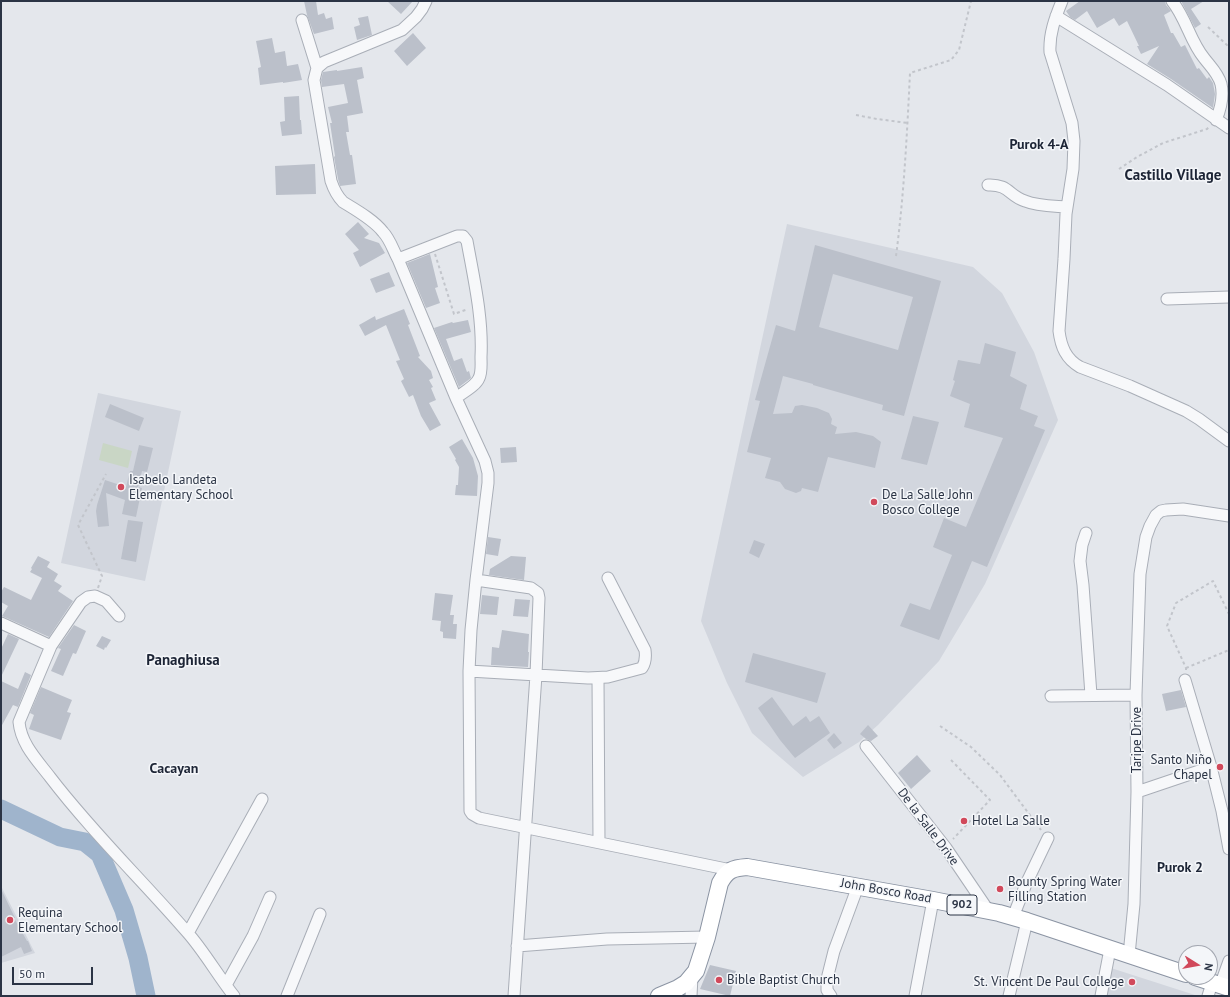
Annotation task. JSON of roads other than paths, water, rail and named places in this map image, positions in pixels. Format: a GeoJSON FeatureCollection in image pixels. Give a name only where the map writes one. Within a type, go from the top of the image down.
{"type":"FeatureCollection","features":[{"type":"Feature","properties":{"kind":"highway","name":"John Bosco Road"},"geometry":{"type":"LineString","coordinates":[[731,870],[747,867],[988,910],[1020,919],[1178,971]]}},
{"type":"Feature","properties":{"kind":"highway"},"geometry":{"type":"LineString","coordinates":[[659,996],[678,988],[692,977],[699,965],[720,883],[724,875],[731,870]]}},
{"type":"Feature","properties":{"kind":"street"},"geometry":{"type":"LineString","coordinates":[[317,68],[324,62],[402,30],[416,17],[426,1]]}},
{"type":"Feature","properties":{"kind":"street"},"geometry":{"type":"LineString","coordinates":[[1062,1],[1050,34],[1050,52],[1072,123],[1074,140],[1073,169],[1066,207],[1059,331],[1064,352],[1080,367],[1141,390],[1192,414],[1229,441]]}},
{"type":"Feature","properties":{"kind":"street"},"geometry":{"type":"LineString","coordinates":[[1172,1],[1182,17],[1198,50],[1220,80],[1222,101],[1216,120]]}},
{"type":"Feature","properties":{"kind":"street"},"geometry":{"type":"LineString","coordinates":[[1056,16],[1167,86],[1229,128]]}},
{"type":"Feature","properties":{"kind":"street"},"geometry":{"type":"LineString","coordinates":[[302,20],[317,68],[314,80],[334,191],[343,202],[378,226],[384,232],[398,260],[456,398],[485,461],[488,472],[471,630],[469,671],[470,811],[479,818],[731,870]]}},
{"type":"Feature","properties":{"kind":"street"},"geometry":{"type":"LineString","coordinates":[[988,185],[1003,187],[1025,201],[1066,207]]}},
{"type":"Feature","properties":{"kind":"street"},"geometry":{"type":"LineString","coordinates":[[398,260],[457,236],[463,236],[465,238],[479,306],[482,349],[479,378],[477,383],[456,398]]}},
{"type":"Feature","properties":{"kind":"street"},"geometry":{"type":"LineString","coordinates":[[1167,300],[1229,297]]}},
{"type":"Feature","properties":{"kind":"street","name":"Taripe Drive"},"geometry":{"type":"LineString","coordinates":[[1129,955],[1134,904],[1137,792],[1136,695],[1140,574],[1146,537],[1156,515],[1161,511],[1172,508],[1229,516]]}},
{"type":"Feature","properties":{"kind":"street"},"geometry":{"type":"LineString","coordinates":[[1086,533],[1082,545],[1080,561],[1091,695]]}},
{"type":"Feature","properties":{"kind":"street"},"geometry":{"type":"LineString","coordinates":[[469,671],[598,678],[642,668],[645,663],[645,650],[608,578]]}},
{"type":"Feature","properties":{"kind":"street"},"geometry":{"type":"LineString","coordinates":[[476,580],[531,588],[538,593],[539,598],[536,675],[514,996]]}},
{"type":"Feature","properties":{"kind":"street"},"geometry":{"type":"LineString","coordinates":[[118,616],[106,601],[96,596],[88,597],[82,602],[51,646],[19,722],[20,731],[27,746],[61,790],[93,828],[188,933],[234,996]]}},
{"type":"Feature","properties":{"kind":"street"},"geometry":{"type":"LineString","coordinates":[[1,623],[51,646]]}},
{"type":"Feature","properties":{"kind":"street"},"geometry":{"type":"LineString","coordinates":[[598,678],[599,842]]}},
{"type":"Feature","properties":{"kind":"street"},"geometry":{"type":"LineString","coordinates":[[1185,680],[1212,767],[1229,850]]}},
{"type":"Feature","properties":{"kind":"street"},"geometry":{"type":"LineString","coordinates":[[1051,696],[1136,695]]}},
{"type":"Feature","properties":{"kind":"street","name":"De la Salle Drive"},"geometry":{"type":"LineString","coordinates":[[866,746],[946,848],[988,910]]}},
{"type":"Feature","properties":{"kind":"street"},"geometry":{"type":"LineString","coordinates":[[1137,792],[1212,767]]}},
{"type":"Feature","properties":{"kind":"street"},"geometry":{"type":"LineString","coordinates":[[188,933],[262,799]]}},
{"type":"Feature","properties":{"kind":"street"},"geometry":{"type":"LineString","coordinates":[[1009,996],[1026,884],[1048,838]]}},
{"type":"Feature","properties":{"kind":"street"},"geometry":{"type":"LineString","coordinates":[[831,996],[827,990],[827,979],[834,951],[858,886]]}},
{"type":"Feature","properties":{"kind":"street"},"geometry":{"type":"LineString","coordinates":[[226,985],[253,936],[270,897]]}},
{"type":"Feature","properties":{"kind":"street"},"geometry":{"type":"LineString","coordinates":[[915,996],[933,900]]}},
{"type":"Feature","properties":{"kind":"street"},"geometry":{"type":"LineString","coordinates":[[287,996],[320,914]]}},
{"type":"Feature","properties":{"kind":"street"},"geometry":{"type":"LineString","coordinates":[[517,946],[607,939],[707,937]]}},
{"type":"Feature","properties":{"kind":"street"},"geometry":{"type":"LineString","coordinates":[[1101,996],[1110,949]]}},
{"type":"Feature","properties":{"kind":"street"},"geometry":{"type":"LineString","coordinates":[[1217,988],[1229,961]]}},
{"type":"Feature","properties":{"kind":"street"},"geometry":{"type":"LineString","coordinates":[[691,996],[692,977]]}},
{"type":"Feature","properties":{"kind":"waterway"},"geometry":{"type":"LineString","coordinates":[[1,809],[60,837],[85,842],[100,854],[124,910],[138,958],[146,996]]}},
{"type":"Feature","properties":{"kind":"place","name":"Isabelo Landeta Elementary School"},"geometry":{"type":"Point","coordinates":[121,487]}},
{"type":"Feature","properties":{"kind":"place","name":"De La Salle John Bosco College"},"geometry":{"type":"Point","coordinates":[874,502]}},
{"type":"Feature","properties":{"kind":"place","name":"Santo Niño Chapel"},"geometry":{"type":"Point","coordinates":[1220,767]}},
{"type":"Feature","properties":{"kind":"place","name":"Hotel La Salle"},"geometry":{"type":"Point","coordinates":[964,821]}},
{"type":"Feature","properties":{"kind":"place","name":"Bounty Spring Water Filling Station"},"geometry":{"type":"Point","coordinates":[1000,889]}},
{"type":"Feature","properties":{"kind":"place","name":"Requina Elementary School"},"geometry":{"type":"Point","coordinates":[10,920]}},
{"type":"Feature","properties":{"kind":"place","name":"Bible Baptist Church"},"geometry":{"type":"Point","coordinates":[719,980]}},
{"type":"Feature","properties":{"kind":"place","name":"St. Vincent De Paul College"},"geometry":{"type":"Point","coordinates":[1132,982]}},
{"type":"Feature","properties":{"kind":"district","name":"Purok 4-A"},"geometry":{"type":"Point","coordinates":[1039,145]}},
{"type":"Feature","properties":{"kind":"district","name":"Castillo Village"},"geometry":{"type":"Point","coordinates":[1173,176]}},
{"type":"Feature","properties":{"kind":"district","name":"Panaghiusa"},"geometry":{"type":"Point","coordinates":[183,661]}},
{"type":"Feature","properties":{"kind":"district","name":"Cacayan"},"geometry":{"type":"Point","coordinates":[174,769]}},
{"type":"Feature","properties":{"kind":"district","name":"Purok 2"},"geometry":{"type":"Point","coordinates":[1180,868]}}]}
